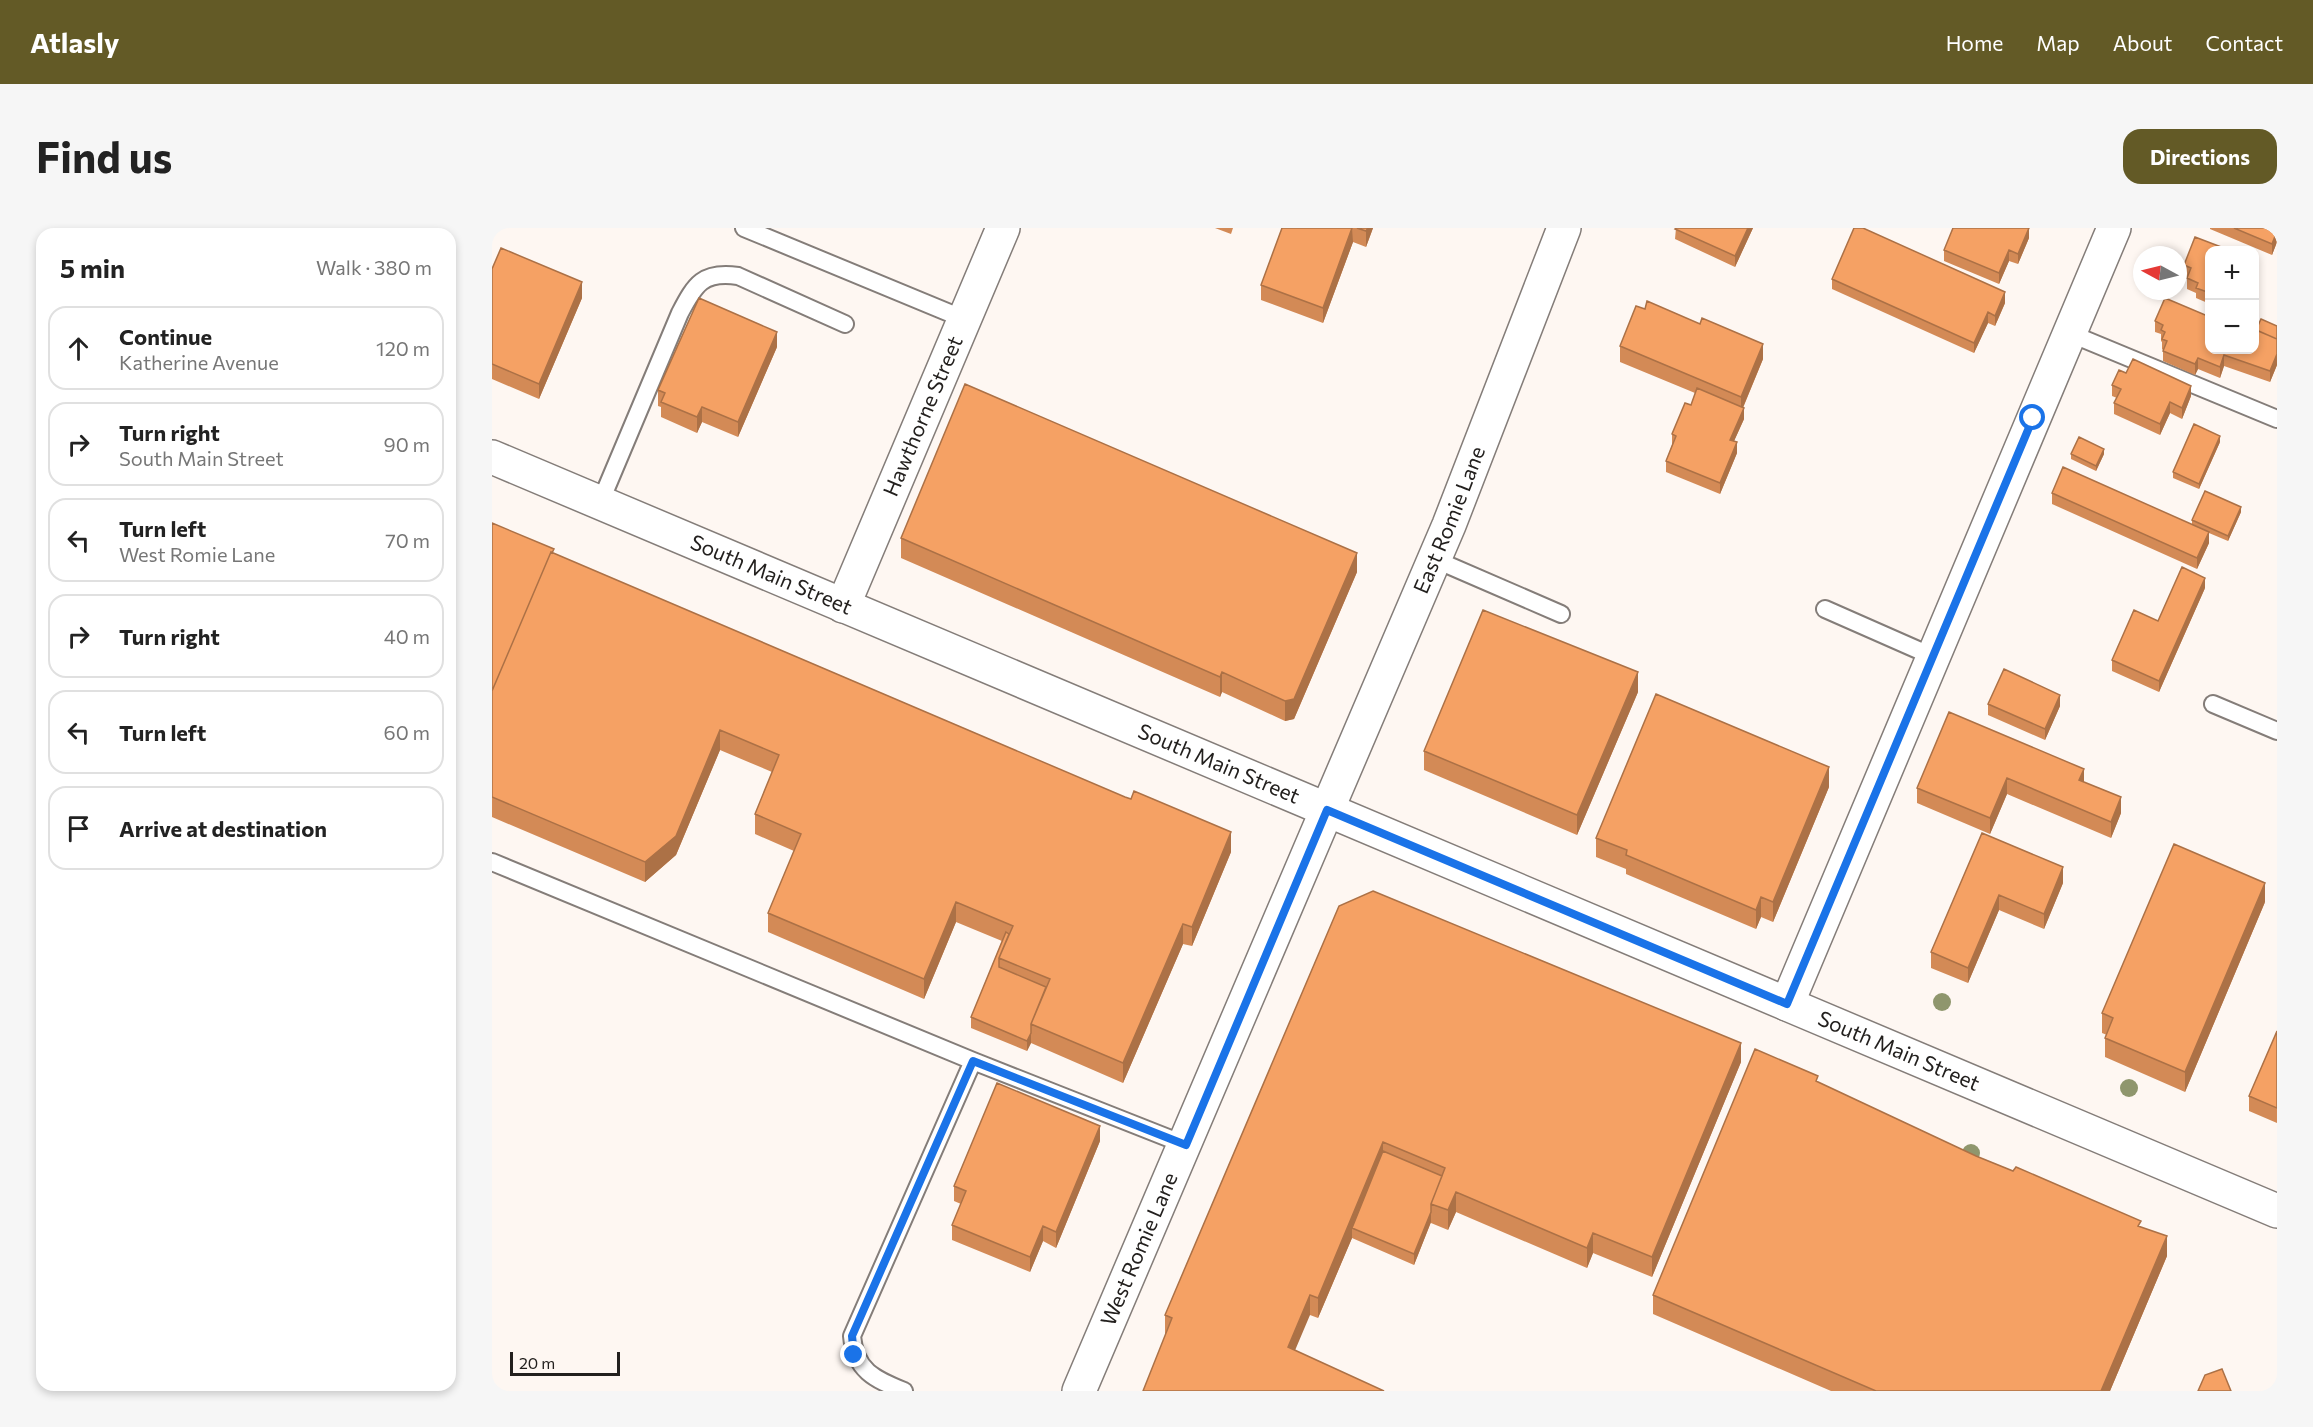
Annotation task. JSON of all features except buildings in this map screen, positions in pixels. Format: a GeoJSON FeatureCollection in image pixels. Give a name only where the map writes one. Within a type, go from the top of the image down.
{"type":"FeatureCollection","features":[{"type":"Feature","properties":{"kind":"main road","name":"Hawthorne Street"},"geometry":{"type":"LineString","coordinates":[[843,606],[1003,228]]}},
{"type":"Feature","properties":{"kind":"main road","name":"East Romie Lane"},"geometry":{"type":"LineString","coordinates":[[1327,810],[1434,559],[1564,228]]}},
{"type":"Feature","properties":{"kind":"main road"},"geometry":{"type":"LineString","coordinates":[[1787,1004],[2114,228]]}},
{"type":"Feature","properties":{"kind":"main road","name":"South Main Street"},"geometry":{"type":"LineString","coordinates":[[492,457],[2277,1211]]}},
{"type":"Feature","properties":{"kind":"main road","name":"West Romie Lane"},"geometry":{"type":"LineString","coordinates":[[1079,1391],[1186,1145],[1327,810]]}},
{"type":"Feature","properties":{"kind":"lane"},"geometry":{"type":"LineString","coordinates":[[744,228],[964,320]]}},
{"type":"Feature","properties":{"kind":"lane"},"geometry":{"type":"LineString","coordinates":[[600,503],[680,313],[692,289],[708,277],[722,274],[738,276],[845,324]]}},
{"type":"Feature","properties":{"kind":"lane"},"geometry":{"type":"LineString","coordinates":[[2069,333],[2277,419]]}},
{"type":"Feature","properties":{"kind":"lane"},"geometry":{"type":"LineString","coordinates":[[1434,559],[1561,614]]}},
{"type":"Feature","properties":{"kind":"lane"},"geometry":{"type":"LineString","coordinates":[[1825,609],[1934,657]]}},
{"type":"Feature","properties":{"kind":"lane"},"geometry":{"type":"LineString","coordinates":[[2213,704],[2277,731]]}},
{"type":"Feature","properties":{"kind":"lane"},"geometry":{"type":"LineString","coordinates":[[492,862],[973,1061],[1186,1145]]}},
{"type":"Feature","properties":{"kind":"lane"},"geometry":{"type":"LineString","coordinates":[[904,1391],[874,1379],[854,1355],[852,1336],[973,1061]]}},
{"type":"Feature","properties":{"kind":"route"},"geometry":{"type":"LineString","coordinates":[[854,1355],[852,1336],[973,1061],[1186,1145],[1327,810],[1787,1004],[2033,418]]}}]}
